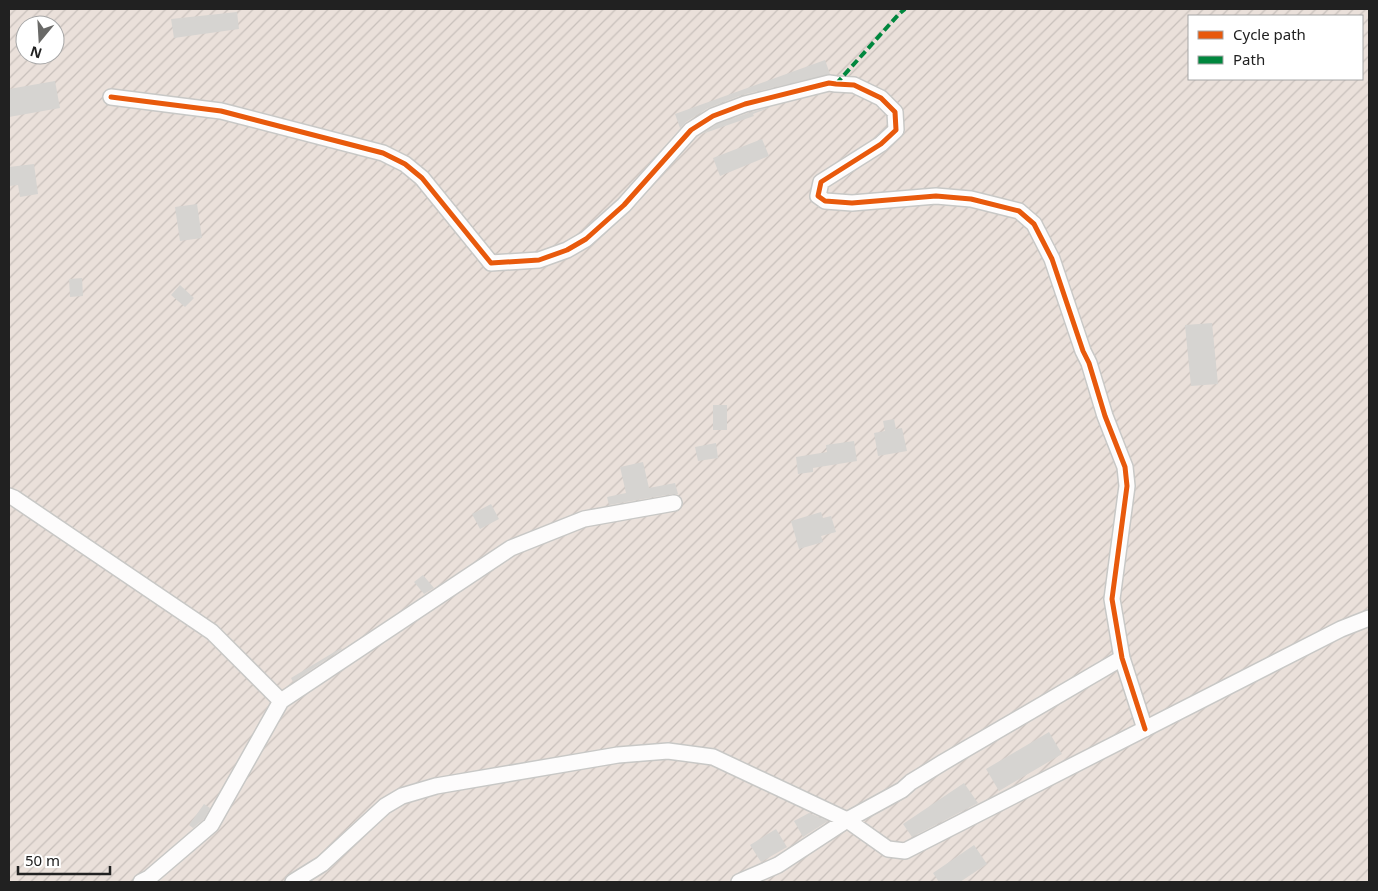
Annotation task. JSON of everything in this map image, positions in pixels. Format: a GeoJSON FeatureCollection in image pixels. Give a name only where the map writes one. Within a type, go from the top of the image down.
{"type":"FeatureCollection","features":[{"type":"Feature","properties":{"kind":"street"},"geometry":{"type":"LineString","coordinates":[[111,97],[221,111],[383,153],[405,164],[422,178],[490,263],[539,260],[567,250],[586,239],[624,205],[691,130],[713,116],[745,104],[829,83],[854,85],[881,98],[895,112],[896,130],[881,144],[820,182],[818,196],[825,201],[852,203],[936,196],[971,199],[1019,212],[1034,224],[1052,259],[1082,351],[1090,363],[1105,416],[1125,466],[1127,486],[1112,599],[1122,658],[1145,729]]}},
{"type":"Feature","properties":{"kind":"street"},"geometry":{"type":"LineString","coordinates":[[9,496],[212,632],[281,701]]}},
{"type":"Feature","properties":{"kind":"street"},"geometry":{"type":"LineString","coordinates":[[141,882],[149,878],[211,825],[281,701],[511,548],[584,519],[674,504]]}},
{"type":"Feature","properties":{"kind":"street"},"geometry":{"type":"LineString","coordinates":[[293,882],[322,864],[385,806],[402,796],[436,786],[618,755],[668,751],[714,757],[847,820],[888,849],[905,851],[1341,629],[1369,618]]}},
{"type":"Feature","properties":{"kind":"street"},"geometry":{"type":"LineString","coordinates":[[739,882],[778,865],[847,820],[902,790],[934,768],[1122,658]]}},
{"type":"Feature","properties":{"kind":"shaded area"},"geometry":{"type":"Polygon","coordinates":[[[9,9],[1369,9],[1369,882],[9,882],[9,9]]]}},
{"type":"Feature","properties":{"kind":"building"},"geometry":{"type":"Polygon","coordinates":[[[237,12],[239,29],[174,38],[171,19],[237,12]]]}},
{"type":"Feature","properties":{"kind":"building"},"geometry":{"type":"Polygon","coordinates":[[[825,60],[830,74],[742,95],[708,108],[680,128],[675,114],[825,60]]]}},
{"type":"Feature","properties":{"kind":"building"},"geometry":{"type":"Polygon","coordinates":[[[55,81],[60,108],[9,117],[9,89],[55,81]]]}},
{"type":"Feature","properties":{"kind":"building"},"geometry":{"type":"Polygon","coordinates":[[[771,107],[753,114],[754,116],[702,134],[717,124],[771,107]]]}},
{"type":"Feature","properties":{"kind":"building"},"geometry":{"type":"Polygon","coordinates":[[[762,139],[769,156],[720,176],[713,158],[762,139]]]}},
{"type":"Feature","properties":{"kind":"building"},"geometry":{"type":"Polygon","coordinates":[[[34,164],[38,194],[20,197],[18,185],[9,186],[9,167],[34,164]]]}},
{"type":"Feature","properties":{"kind":"building"},"geometry":{"type":"Polygon","coordinates":[[[197,204],[202,238],[180,241],[175,207],[197,204]]]}},
{"type":"Feature","properties":{"kind":"building"},"geometry":{"type":"Polygon","coordinates":[[[82,278],[83,296],[70,297],[69,279],[82,278]]]}},
{"type":"Feature","properties":{"kind":"building"},"geometry":{"type":"Polygon","coordinates":[[[180,285],[194,298],[185,307],[171,295],[180,285]]]}},
{"type":"Feature","properties":{"kind":"building"},"geometry":{"type":"Polygon","coordinates":[[[1212,323],[1218,384],[1191,386],[1185,325],[1212,323]]]}},
{"type":"Feature","properties":{"kind":"building"},"geometry":{"type":"Polygon","coordinates":[[[713,405],[727,405],[727,430],[713,430],[713,405]]]}},
{"type":"Feature","properties":{"kind":"building"},"geometry":{"type":"Polygon","coordinates":[[[894,419],[896,429],[902,428],[907,451],[878,456],[874,433],[885,431],[883,421],[894,419]]]}},
{"type":"Feature","properties":{"kind":"building"},"geometry":{"type":"Polygon","coordinates":[[[854,441],[857,461],[813,468],[813,472],[798,474],[796,457],[827,452],[826,445],[854,441]]]}},
{"type":"Feature","properties":{"kind":"building"},"geometry":{"type":"Polygon","coordinates":[[[716,443],[718,458],[698,461],[695,447],[716,443]]]}},
{"type":"Feature","properties":{"kind":"building"},"geometry":{"type":"Polygon","coordinates":[[[643,462],[649,488],[675,483],[678,494],[609,505],[607,497],[626,493],[620,467],[643,462]]]}},
{"type":"Feature","properties":{"kind":"building"},"geometry":{"type":"Polygon","coordinates":[[[491,504],[499,519],[480,529],[472,514],[491,504]]]}},
{"type":"Feature","properties":{"kind":"building"},"geometry":{"type":"Polygon","coordinates":[[[821,512],[823,518],[831,516],[836,532],[821,536],[823,542],[799,549],[791,521],[821,512]]]}},
{"type":"Feature","properties":{"kind":"building"},"geometry":{"type":"Polygon","coordinates":[[[423,575],[434,588],[424,594],[414,582],[423,575]]]}},
{"type":"Feature","properties":{"kind":"building"},"geometry":{"type":"Polygon","coordinates":[[[342,649],[293,682],[291,678],[342,649]]]}},
{"type":"Feature","properties":{"kind":"building"},"geometry":{"type":"Polygon","coordinates":[[[1049,732],[1062,754],[999,791],[986,769],[1049,732]]]}},
{"type":"Feature","properties":{"kind":"building"},"geometry":{"type":"Polygon","coordinates":[[[964,783],[978,803],[912,837],[903,824],[964,783]]]}},
{"type":"Feature","properties":{"kind":"building"},"geometry":{"type":"Polygon","coordinates":[[[204,804],[210,808],[204,819],[193,828],[189,825],[204,804]]]}},
{"type":"Feature","properties":{"kind":"building"},"geometry":{"type":"Polygon","coordinates":[[[809,813],[828,821],[803,837],[794,821],[809,813]]]}},
{"type":"Feature","properties":{"kind":"building"},"geometry":{"type":"Polygon","coordinates":[[[776,829],[787,847],[761,862],[750,845],[776,829]]]}},
{"type":"Feature","properties":{"kind":"building"},"geometry":{"type":"Polygon","coordinates":[[[974,845],[987,864],[960,882],[939,882],[933,873],[974,845]]]}},
{"type":"Feature","properties":{"kind":"marked path"},"geometry":{"type":"LineString","coordinates":[[836,84],[905,9]]}},
{"type":"Feature","properties":{"kind":"cycle path"},"geometry":{"type":"LineString","coordinates":[[111,97],[221,111],[383,153],[405,164],[422,178],[491,263],[539,260],[567,250],[586,239],[624,205],[691,130],[713,116],[745,104],[829,83],[854,85],[881,98],[895,112],[896,130],[881,144],[821,182],[818,196],[825,201],[852,203],[936,196],[971,199],[1019,211],[1034,224],[1052,259],[1083,351],[1089,363],[1105,416],[1125,467],[1127,486],[1112,599],[1122,658],[1145,729]]}}]}
